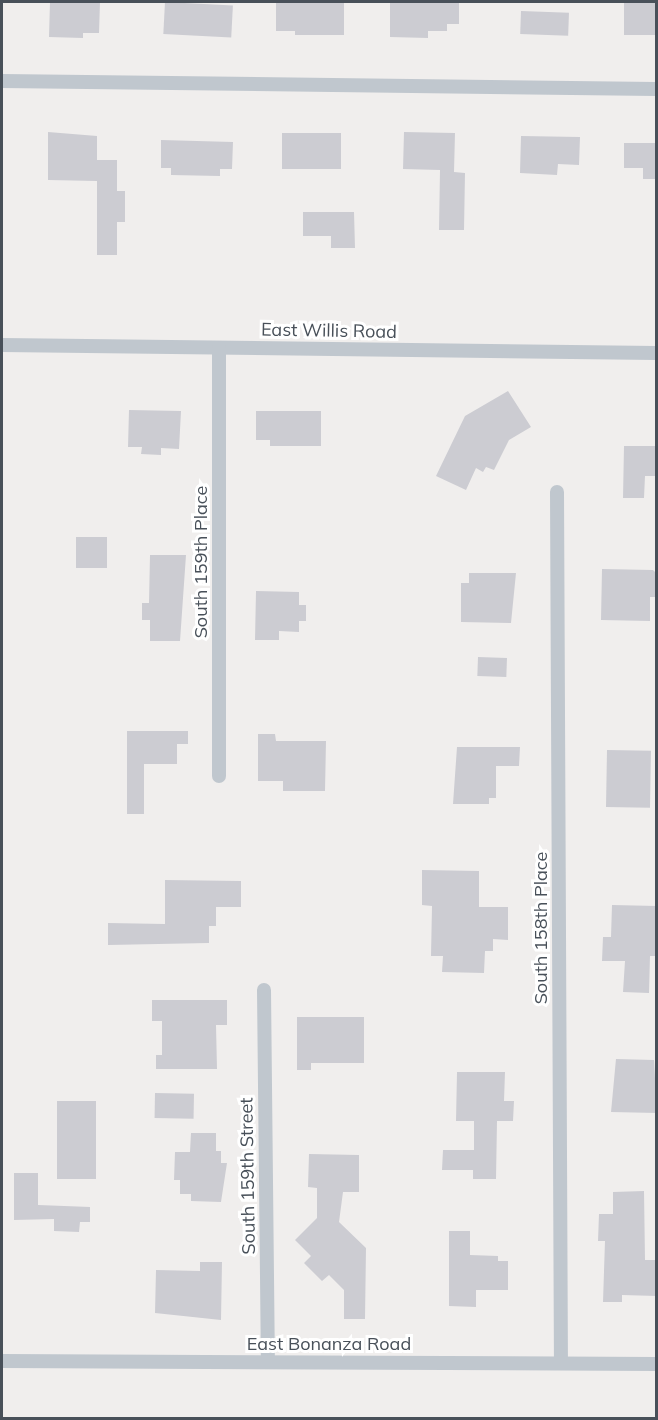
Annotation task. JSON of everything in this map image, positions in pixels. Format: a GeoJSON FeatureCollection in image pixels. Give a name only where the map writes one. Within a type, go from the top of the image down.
{"type":"FeatureCollection","features":[{"type":"Feature","properties":{"kind":"street"},"geometry":{"type":"LineString","coordinates":[[2,81],[657,89]]}},
{"type":"Feature","properties":{"kind":"street","name":"East Willis Road"},"geometry":{"type":"LineString","coordinates":[[2,345],[657,353]]}},
{"type":"Feature","properties":{"kind":"street","name":"South 159th Place"},"geometry":{"type":"LineString","coordinates":[[219,348],[219,776]]}},
{"type":"Feature","properties":{"kind":"street","name":"South 158th Place"},"geometry":{"type":"LineString","coordinates":[[557,492],[561,1364]]}},
{"type":"Feature","properties":{"kind":"street","name":"South 159th Street"},"geometry":{"type":"LineString","coordinates":[[264,990],[268,1361]]}},
{"type":"Feature","properties":{"kind":"street","name":"East Bonanza Road"},"geometry":{"type":"LineString","coordinates":[[2,1360],[657,1364]]}},
{"type":"Feature","properties":{"kind":"building"},"geometry":{"type":"Polygon","coordinates":[[[50,2],[100,2],[99,33],[83,33],[83,38],[49,37],[50,2]]]}},
{"type":"Feature","properties":{"kind":"building"},"geometry":{"type":"Polygon","coordinates":[[[165,2],[233,6],[231,38],[163,34],[165,2]]]}},
{"type":"Feature","properties":{"kind":"building"},"geometry":{"type":"Polygon","coordinates":[[[276,2],[344,2],[344,35],[295,35],[295,31],[276,31],[276,2]]]}},
{"type":"Feature","properties":{"kind":"building"},"geometry":{"type":"Polygon","coordinates":[[[390,2],[459,2],[459,24],[447,24],[447,31],[428,31],[428,38],[390,37],[390,2]]]}},
{"type":"Feature","properties":{"kind":"building"},"geometry":{"type":"Polygon","coordinates":[[[624,2],[656,2],[656,35],[624,35],[624,2]]]}},
{"type":"Feature","properties":{"kind":"building"},"geometry":{"type":"Polygon","coordinates":[[[521,11],[569,13],[568,36],[520,34],[521,11]]]}},
{"type":"Feature","properties":{"kind":"building"},"geometry":{"type":"Polygon","coordinates":[[[48,132],[97,136],[97,160],[117,160],[117,191],[125,191],[125,222],[117,222],[117,255],[97,255],[97,181],[48,180],[48,132]]]}},
{"type":"Feature","properties":{"kind":"building"},"geometry":{"type":"Polygon","coordinates":[[[404,132],[455,133],[454,172],[465,173],[464,230],[439,230],[440,170],[403,169],[404,132]]]}},
{"type":"Feature","properties":{"kind":"building"},"geometry":{"type":"Polygon","coordinates":[[[282,133],[341,133],[341,169],[282,169],[282,133]]]}},
{"type":"Feature","properties":{"kind":"building"},"geometry":{"type":"Polygon","coordinates":[[[521,136],[580,137],[579,165],[558,164],[557,175],[520,173],[521,136]]]}},
{"type":"Feature","properties":{"kind":"building"},"geometry":{"type":"Polygon","coordinates":[[[161,140],[233,142],[232,169],[220,169],[220,176],[171,175],[171,168],[161,168],[161,140]]]}},
{"type":"Feature","properties":{"kind":"building"},"geometry":{"type":"Polygon","coordinates":[[[624,143],[657,143],[657,179],[643,179],[643,168],[624,168],[624,143]]]}},
{"type":"Feature","properties":{"kind":"building"},"geometry":{"type":"Polygon","coordinates":[[[303,212],[354,212],[355,248],[331,248],[331,236],[303,236],[303,212]]]}},
{"type":"Feature","properties":{"kind":"building"},"geometry":{"type":"Polygon","coordinates":[[[508,391],[531,427],[509,440],[494,470],[486,467],[483,472],[476,468],[466,490],[436,476],[465,416],[508,391]]]}},
{"type":"Feature","properties":{"kind":"building"},"geometry":{"type":"Polygon","coordinates":[[[129,410],[181,411],[179,449],[161,448],[161,455],[141,454],[142,447],[128,447],[129,410]]]}},
{"type":"Feature","properties":{"kind":"building"},"geometry":{"type":"Polygon","coordinates":[[[256,411],[321,411],[321,446],[270,446],[270,440],[256,440],[256,411]]]}},
{"type":"Feature","properties":{"kind":"building"},"geometry":{"type":"Polygon","coordinates":[[[624,446],[657,446],[657,476],[645,476],[644,498],[623,498],[624,446]]]}},
{"type":"Feature","properties":{"kind":"building"},"geometry":{"type":"Polygon","coordinates":[[[76,537],[107,537],[107,568],[76,568],[76,537]]]}},
{"type":"Feature","properties":{"kind":"building"},"geometry":{"type":"Polygon","coordinates":[[[150,555],[186,555],[180,641],[150,641],[150,620],[142,620],[142,603],[149,603],[150,555]]]}},
{"type":"Feature","properties":{"kind":"building"},"geometry":{"type":"Polygon","coordinates":[[[602,569],[653,570],[657,574],[657,597],[650,597],[650,621],[601,620],[602,569]]]}},
{"type":"Feature","properties":{"kind":"building"},"geometry":{"type":"Polygon","coordinates":[[[469,573],[516,573],[511,623],[461,622],[461,583],[469,583],[469,573]]]}},
{"type":"Feature","properties":{"kind":"building"},"geometry":{"type":"Polygon","coordinates":[[[256,591],[299,592],[299,605],[306,605],[306,621],[299,621],[299,632],[279,631],[279,640],[255,640],[256,591]]]}},
{"type":"Feature","properties":{"kind":"building"},"geometry":{"type":"Polygon","coordinates":[[[478,657],[507,658],[506,677],[477,676],[478,657]]]}},
{"type":"Feature","properties":{"kind":"building"},"geometry":{"type":"Polygon","coordinates":[[[127,731],[188,731],[188,744],[177,744],[177,764],[144,764],[144,814],[127,814],[127,731]]]}},
{"type":"Feature","properties":{"kind":"building"},"geometry":{"type":"Polygon","coordinates":[[[258,734],[275,734],[276,741],[326,741],[325,791],[283,791],[283,781],[258,781],[258,734]]]}},
{"type":"Feature","properties":{"kind":"building"},"geometry":{"type":"Polygon","coordinates":[[[457,747],[520,747],[519,766],[496,766],[496,798],[489,798],[489,804],[453,804],[457,747]]]}},
{"type":"Feature","properties":{"kind":"building"},"geometry":{"type":"Polygon","coordinates":[[[607,750],[651,751],[650,808],[606,807],[607,750]]]}},
{"type":"Feature","properties":{"kind":"building"},"geometry":{"type":"Polygon","coordinates":[[[422,870],[479,871],[479,907],[508,907],[508,940],[493,939],[493,951],[485,951],[484,973],[442,972],[443,956],[431,956],[432,906],[422,905],[422,870]]]}},
{"type":"Feature","properties":{"kind":"building"},"geometry":{"type":"Polygon","coordinates":[[[165,880],[241,881],[241,907],[216,907],[216,926],[209,926],[209,943],[108,945],[108,923],[165,924],[165,880]]]}},
{"type":"Feature","properties":{"kind":"building"},"geometry":{"type":"Polygon","coordinates":[[[612,905],[657,906],[657,956],[650,956],[649,993],[623,992],[625,961],[602,961],[603,937],[611,937],[612,905]]]}},
{"type":"Feature","properties":{"kind":"building"},"geometry":{"type":"Polygon","coordinates":[[[152,1000],[227,1000],[227,1025],[216,1025],[217,1069],[156,1069],[156,1055],[162,1055],[162,1021],[152,1021],[152,1000]]]}},
{"type":"Feature","properties":{"kind":"building"},"geometry":{"type":"Polygon","coordinates":[[[297,1017],[364,1017],[364,1063],[311,1063],[311,1070],[297,1070],[297,1017]]]}},
{"type":"Feature","properties":{"kind":"building"},"geometry":{"type":"Polygon","coordinates":[[[616,1059],[654,1060],[657,1113],[611,1112],[616,1059]]]}},
{"type":"Feature","properties":{"kind":"building"},"geometry":{"type":"Polygon","coordinates":[[[457,1072],[505,1072],[504,1101],[514,1101],[513,1121],[497,1121],[496,1179],[473,1179],[473,1170],[442,1170],[443,1150],[474,1150],[474,1121],[456,1121],[457,1072]]]}},
{"type":"Feature","properties":{"kind":"building"},"geometry":{"type":"Polygon","coordinates":[[[155,1093],[194,1094],[194,1119],[155,1118],[155,1093]]]}},
{"type":"Feature","properties":{"kind":"building"},"geometry":{"type":"Polygon","coordinates":[[[57,1101],[96,1101],[96,1179],[57,1179],[57,1101]]]}},
{"type":"Feature","properties":{"kind":"building"},"geometry":{"type":"Polygon","coordinates":[[[191,1133],[216,1133],[216,1151],[221,1151],[221,1163],[227,1163],[221,1202],[191,1201],[191,1194],[180,1194],[180,1180],[174,1180],[175,1152],[190,1152],[191,1133]]]}},
{"type":"Feature","properties":{"kind":"building"},"geometry":{"type":"Polygon","coordinates":[[[309,1154],[359,1155],[359,1192],[343,1192],[339,1222],[366,1248],[365,1319],[344,1319],[344,1290],[329,1275],[322,1281],[304,1263],[311,1256],[295,1240],[317,1218],[317,1188],[308,1187],[309,1154]]]}},
{"type":"Feature","properties":{"kind":"building"},"geometry":{"type":"Polygon","coordinates":[[[14,1173],[38,1173],[38,1205],[90,1207],[90,1222],[80,1222],[79,1232],[54,1231],[54,1219],[14,1220],[14,1173]]]}},
{"type":"Feature","properties":{"kind":"building"},"geometry":{"type":"Polygon","coordinates":[[[644,1191],[645,1260],[657,1260],[657,1296],[622,1295],[622,1302],[603,1302],[605,1241],[598,1241],[599,1214],[613,1214],[613,1192],[644,1191]]]}},
{"type":"Feature","properties":{"kind":"building"},"geometry":{"type":"Polygon","coordinates":[[[449,1231],[470,1231],[470,1255],[498,1256],[498,1261],[508,1261],[508,1290],[476,1290],[476,1307],[449,1306],[449,1231]]]}},
{"type":"Feature","properties":{"kind":"building"},"geometry":{"type":"Polygon","coordinates":[[[200,1262],[222,1262],[221,1320],[155,1313],[156,1270],[200,1271],[200,1262]]]}}]}
